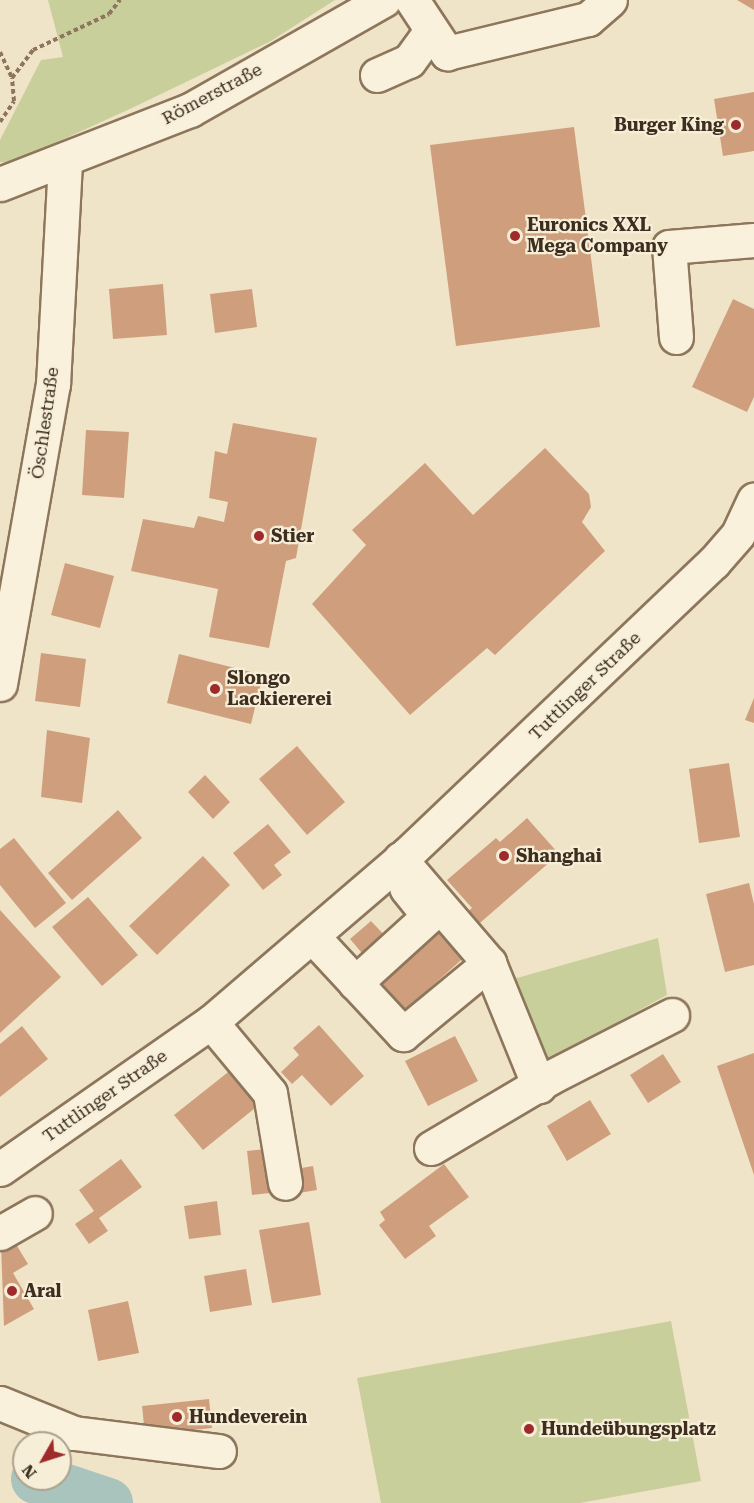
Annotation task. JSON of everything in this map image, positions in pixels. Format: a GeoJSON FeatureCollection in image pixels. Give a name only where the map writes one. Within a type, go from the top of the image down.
{"type":"FeatureCollection","features":[{"type":"Feature","properties":{"kind":"street","name":"Römerstraße"},"geometry":{"type":"LineString","coordinates":[[0,184],[189,110],[384,0]]}},
{"type":"Feature","properties":{"kind":"street"},"geometry":{"type":"LineString","coordinates":[[412,0],[447,52],[588,19],[610,0]]}},
{"type":"Feature","properties":{"kind":"street"},"geometry":{"type":"LineString","coordinates":[[377,75],[409,61],[431,31]]}},
{"type":"Feature","properties":{"kind":"street","name":"Öschlestraße"},"geometry":{"type":"LineString","coordinates":[[0,684],[53,384],[64,159]]}},
{"type":"Feature","properties":{"kind":"street"},"geometry":{"type":"LineString","coordinates":[[676,337],[669,247],[754,240]]}},
{"type":"Feature","properties":{"kind":"street","name":"Tuttlinger Straße"},"geometry":{"type":"LineString","coordinates":[[0,1169],[211,1022],[395,864],[697,579],[746,538],[754,500]]}},
{"type":"Feature","properties":{"kind":"street"},"geometry":{"type":"LineString","coordinates":[[395,864],[489,963],[538,1086]]}},
{"type":"Feature","properties":{"kind":"street"},"geometry":{"type":"LineString","coordinates":[[355,983],[429,916],[395,864]]}},
{"type":"Feature","properties":{"kind":"street"},"geometry":{"type":"LineString","coordinates":[[312,936],[403,1034],[489,963]]}},
{"type":"Feature","properties":{"kind":"street"},"geometry":{"type":"LineString","coordinates":[[431,1148],[538,1086],[672,1015]]}},
{"type":"Feature","properties":{"kind":"street"},"geometry":{"type":"LineString","coordinates":[[211,1022],[270,1093],[285,1183]]}},
{"type":"Feature","properties":{"kind":"street"},"geometry":{"type":"LineString","coordinates":[[0,1233],[35,1213]]}},
{"type":"Feature","properties":{"kind":"street"},"geometry":{"type":"LineString","coordinates":[[0,1403],[74,1433],[219,1451]]}},
{"type":"Feature","properties":{"kind":"path"},"geometry":{"type":"LineString","coordinates":[[12,78],[33,51],[109,14],[120,0]]}},
{"type":"Feature","properties":{"kind":"path"},"geometry":{"type":"LineString","coordinates":[[0,52],[12,78],[14,101],[0,122]]}},
{"type":"Feature","properties":{"kind":"green space"},"geometry":{"type":"Polygon","coordinates":[[[48,0],[335,0],[271,41],[11,163],[0,162],[0,140],[41,60],[63,57],[48,0]]]}},
{"type":"Feature","properties":{"kind":"green space"},"geometry":{"type":"Polygon","coordinates":[[[658,938],[667,995],[544,1063],[510,980],[658,938]]]}},
{"type":"Feature","properties":{"kind":"green space","name":"Hundeübungsplatz"},"geometry":{"type":"Polygon","coordinates":[[[671,1321],[701,1481],[580,1503],[381,1503],[357,1378],[671,1321]]]}},
{"type":"Feature","properties":{"kind":"building"},"geometry":{"type":"Polygon","coordinates":[[[737,0],[754,0],[754,10],[737,0]]]}},
{"type":"Feature","properties":{"kind":"building","name":"Burger King"},"geometry":{"type":"Polygon","coordinates":[[[754,92],[754,151],[723,156],[714,99],[754,92]]]}},
{"type":"Feature","properties":{"kind":"building"},"geometry":{"type":"Polygon","coordinates":[[[574,127],[600,327],[456,346],[430,145],[574,127]]]}},
{"type":"Feature","properties":{"kind":"building"},"geometry":{"type":"Polygon","coordinates":[[[163,284],[167,335],[113,339],[109,289],[163,284]]]}},
{"type":"Feature","properties":{"kind":"building"},"geometry":{"type":"Polygon","coordinates":[[[252,289],[257,327],[215,333],[210,294],[252,289]]]}},
{"type":"Feature","properties":{"kind":"building"},"geometry":{"type":"Polygon","coordinates":[[[733,299],[754,309],[754,397],[747,412],[692,387],[733,299]]]}},
{"type":"Feature","properties":{"kind":"building"},"geometry":{"type":"Polygon","coordinates":[[[233,423],[317,438],[296,558],[286,561],[269,648],[209,637],[218,589],[131,571],[143,519],[194,528],[198,516],[224,522],[228,502],[209,498],[215,451],[227,454],[233,423]]]}},
{"type":"Feature","properties":{"kind":"building"},"geometry":{"type":"Polygon","coordinates":[[[86,430],[129,432],[124,498],[82,495],[86,430]]]}},
{"type":"Feature","properties":{"kind":"building"},"geometry":{"type":"Polygon","coordinates":[[[545,448],[589,494],[591,507],[582,522],[605,551],[495,655],[487,648],[410,715],[312,604],[366,545],[352,530],[425,463],[473,515],[545,448]]]}},
{"type":"Feature","properties":{"kind":"building"},"geometry":{"type":"Polygon","coordinates":[[[65,563],[114,576],[100,628],[51,615],[65,563]]]}},
{"type":"Feature","properties":{"kind":"building"},"geometry":{"type":"Polygon","coordinates":[[[41,653],[86,659],[80,707],[35,701],[41,653]]]}},
{"type":"Feature","properties":{"kind":"building","name":"Slongo Lackiererei"},"geometry":{"type":"Polygon","coordinates":[[[179,654],[263,675],[251,724],[167,703],[179,654]]]}},
{"type":"Feature","properties":{"kind":"building"},"geometry":{"type":"Polygon","coordinates":[[[754,698],[754,723],[745,720],[754,698]]]}},
{"type":"Feature","properties":{"kind":"building"},"geometry":{"type":"Polygon","coordinates":[[[47,730],[90,738],[82,803],[41,797],[47,730]]]}},
{"type":"Feature","properties":{"kind":"building"},"geometry":{"type":"Polygon","coordinates":[[[297,746],[345,802],[307,835],[259,779],[297,746]]]}},
{"type":"Feature","properties":{"kind":"building"},"geometry":{"type":"Polygon","coordinates":[[[729,763],[740,837],[699,843],[689,769],[729,763]]]}},
{"type":"Feature","properties":{"kind":"building"},"geometry":{"type":"Polygon","coordinates":[[[205,775],[230,802],[213,819],[188,792],[205,775]]]}},
{"type":"Feature","properties":{"kind":"building"},"geometry":{"type":"Polygon","coordinates":[[[118,810],[142,838],[72,900],[48,873],[118,810]]]}},
{"type":"Feature","properties":{"kind":"building"},"geometry":{"type":"Polygon","coordinates":[[[527,818],[559,854],[473,929],[462,916],[472,908],[447,880],[496,838],[500,842],[527,818]]]}},
{"type":"Feature","properties":{"kind":"building"},"geometry":{"type":"Polygon","coordinates":[[[268,824],[291,852],[274,865],[282,875],[263,890],[233,853],[268,824]]]}},
{"type":"Feature","properties":{"kind":"building"},"geometry":{"type":"Polygon","coordinates":[[[14,838],[66,903],[35,928],[0,885],[0,849],[14,838]]]}},
{"type":"Feature","properties":{"kind":"building"},"geometry":{"type":"Polygon","coordinates":[[[203,856],[230,885],[157,955],[129,926],[203,856]]]}},
{"type":"Feature","properties":{"kind":"building"},"geometry":{"type":"Polygon","coordinates":[[[749,883],[754,904],[754,965],[725,972],[706,894],[749,883]]]}},
{"type":"Feature","properties":{"kind":"building"},"geometry":{"type":"Polygon","coordinates":[[[88,897],[138,955],[102,986],[52,927],[88,897]]]}},
{"type":"Feature","properties":{"kind":"building"},"geometry":{"type":"Polygon","coordinates":[[[0,910],[61,977],[0,1033],[0,910]]]}},
{"type":"Feature","properties":{"kind":"building"},"geometry":{"type":"Polygon","coordinates":[[[440,918],[470,952],[400,1015],[369,981],[440,918]]]}},
{"type":"Feature","properties":{"kind":"building"},"geometry":{"type":"Polygon","coordinates":[[[371,921],[389,940],[367,959],[350,939],[371,921]]]}},
{"type":"Feature","properties":{"kind":"building"},"geometry":{"type":"Polygon","coordinates":[[[319,1025],[364,1076],[331,1106],[302,1075],[292,1084],[281,1072],[299,1055],[293,1048],[319,1025]]]}},
{"type":"Feature","properties":{"kind":"building"},"geometry":{"type":"Polygon","coordinates":[[[22,1026],[48,1059],[0,1097],[0,1044],[22,1026]]]}},
{"type":"Feature","properties":{"kind":"building"},"geometry":{"type":"Polygon","coordinates":[[[455,1036],[478,1081],[428,1106],[405,1061],[455,1036]]]}},
{"type":"Feature","properties":{"kind":"building"},"geometry":{"type":"Polygon","coordinates":[[[754,1053],[754,1175],[717,1066],[754,1053]]]}},
{"type":"Feature","properties":{"kind":"building"},"geometry":{"type":"Polygon","coordinates":[[[663,1054],[681,1082],[648,1103],[630,1075],[663,1054]]]}},
{"type":"Feature","properties":{"kind":"building"},"geometry":{"type":"Polygon","coordinates":[[[232,1069],[260,1104],[203,1150],[174,1115],[232,1069]]]}},
{"type":"Feature","properties":{"kind":"building"},"geometry":{"type":"Polygon","coordinates":[[[590,1100],[611,1134],[567,1161],[547,1126],[590,1100]]]}},
{"type":"Feature","properties":{"kind":"building"},"geometry":{"type":"Polygon","coordinates":[[[266,1149],[270,1193],[252,1195],[247,1151],[266,1149]]]}},
{"type":"Feature","properties":{"kind":"building"},"geometry":{"type":"Polygon","coordinates":[[[121,1159],[142,1187],[99,1218],[108,1231],[89,1244],[75,1224],[94,1211],[79,1190],[121,1159]]]}},
{"type":"Feature","properties":{"kind":"building"},"geometry":{"type":"Polygon","coordinates":[[[444,1164],[469,1197],[429,1226],[436,1236],[405,1259],[379,1225],[385,1220],[380,1212],[444,1164]]]}},
{"type":"Feature","properties":{"kind":"building"},"geometry":{"type":"Polygon","coordinates":[[[313,1166],[317,1190],[293,1194],[289,1170],[313,1166]]]}},
{"type":"Feature","properties":{"kind":"building"},"geometry":{"type":"Polygon","coordinates":[[[217,1201],[221,1235],[189,1239],[184,1206],[217,1201]]]}},
{"type":"Feature","properties":{"kind":"building","name":"Aral"},"geometry":{"type":"Polygon","coordinates":[[[0,1218],[28,1264],[13,1273],[34,1309],[4,1326],[0,1218]]]}},
{"type":"Feature","properties":{"kind":"building"},"geometry":{"type":"Polygon","coordinates":[[[309,1222],[321,1295],[272,1303],[259,1230],[309,1222]]]}},
{"type":"Feature","properties":{"kind":"building"},"geometry":{"type":"Polygon","coordinates":[[[246,1269],[252,1305],[210,1312],[204,1276],[246,1269]]]}},
{"type":"Feature","properties":{"kind":"building"},"geometry":{"type":"Polygon","coordinates":[[[128,1301],[139,1353],[98,1361],[88,1310],[128,1301]]]}},
{"type":"Feature","properties":{"kind":"building","name":"Hundeverein"},"geometry":{"type":"Polygon","coordinates":[[[209,1399],[212,1428],[145,1435],[142,1406],[209,1399]]]}},
{"type":"Feature","properties":{"kind":"waterway"},"geometry":{"type":"LineString","coordinates":[[72,1491],[108,1503]]}},
{"type":"Feature","properties":{"kind":"place","name":"Burger King"},"geometry":{"type":"Point","coordinates":[736,125]}},
{"type":"Feature","properties":{"kind":"place","name":"Euronics XXL Mega Company"},"geometry":{"type":"Point","coordinates":[515,236]}},
{"type":"Feature","properties":{"kind":"place","name":"Stier"},"geometry":{"type":"Point","coordinates":[259,536]}},
{"type":"Feature","properties":{"kind":"place","name":"Slongo Lackiererei"},"geometry":{"type":"Point","coordinates":[215,689]}},
{"type":"Feature","properties":{"kind":"place","name":"Shanghai"},"geometry":{"type":"Point","coordinates":[504,856]}},
{"type":"Feature","properties":{"kind":"place","name":"Aral"},"geometry":{"type":"Point","coordinates":[12,1291]}},
{"type":"Feature","properties":{"kind":"place","name":"Hundeverein"},"geometry":{"type":"Point","coordinates":[177,1417]}},
{"type":"Feature","properties":{"kind":"place","name":"Hundeübungsplatz"},"geometry":{"type":"Point","coordinates":[529,1429]}}]}
